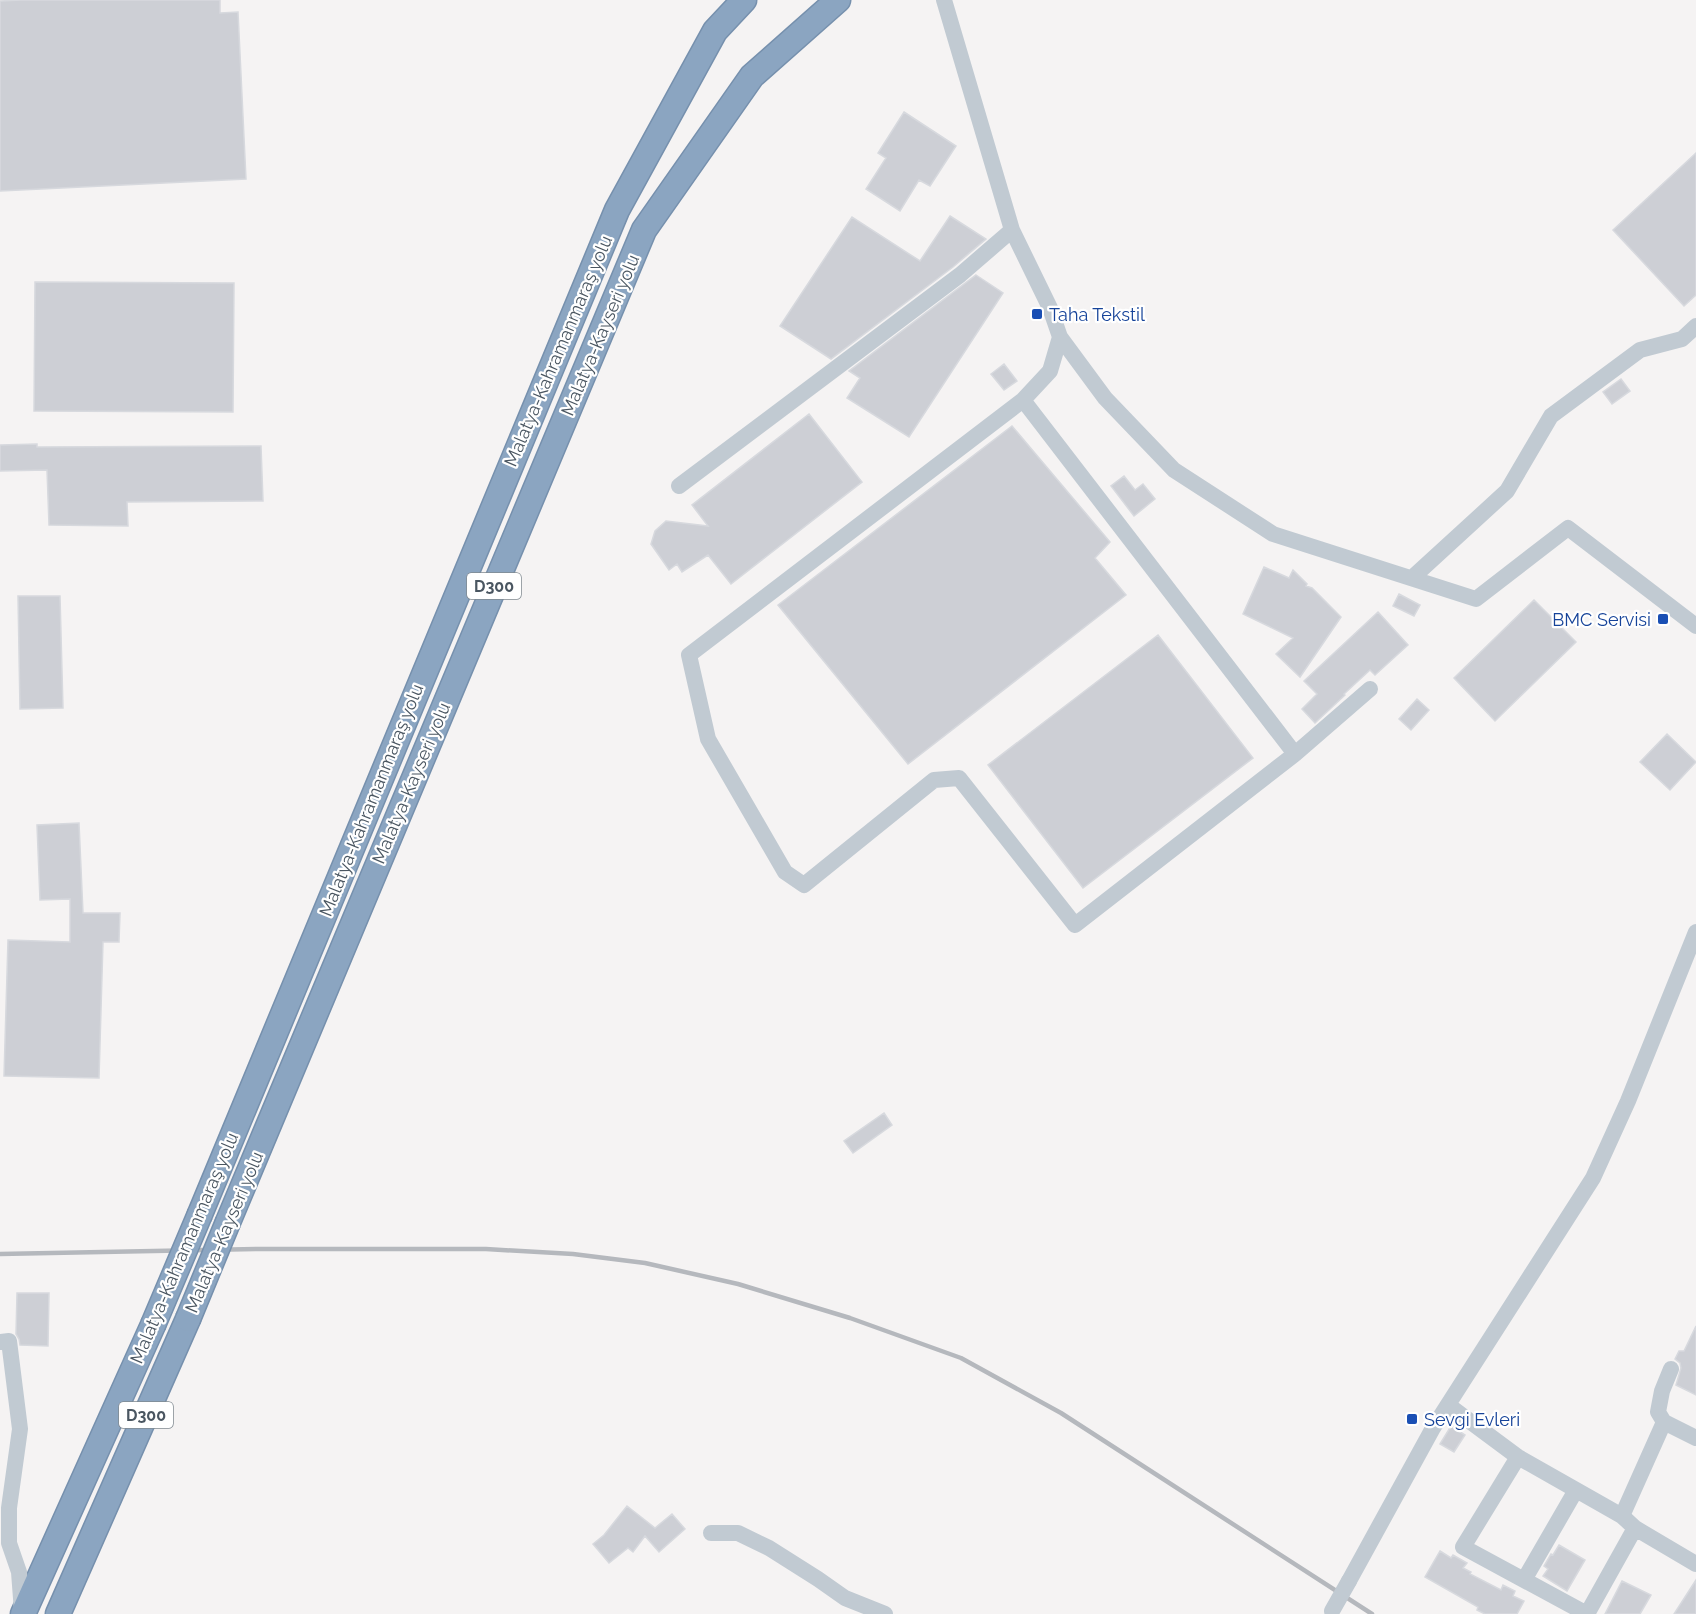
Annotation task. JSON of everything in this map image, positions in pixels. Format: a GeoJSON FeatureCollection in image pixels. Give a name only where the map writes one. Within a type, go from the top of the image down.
{"type":"FeatureCollection","features":[{"type":"Feature","properties":{"kind":"highway"},"geometry":{"type":"LineString","coordinates":[[715,31],[736,0]]}},
{"type":"Feature","properties":{"kind":"highway","name":"Malatya-Kahramanmaraş yolu"},"geometry":{"type":"LineString","coordinates":[[22,1614],[153,1325],[617,210],[715,31],[744,0]]}},
{"type":"Feature","properties":{"kind":"highway","name":"Malatya-Kayseri yolu"},"geometry":{"type":"LineString","coordinates":[[58,1614],[188,1319],[644,230],[752,76],[838,0]]}},
{"type":"Feature","properties":{"kind":"street"},"geometry":{"type":"LineString","coordinates":[[944,0],[1012,230],[1050,308],[1060,337],[1105,398],[1174,470],[1273,534],[1476,599],[1568,528],[1696,626]]}},
{"type":"Feature","properties":{"kind":"street"},"geometry":{"type":"LineString","coordinates":[[679,486],[960,275],[1012,230]]}},
{"type":"Feature","properties":{"kind":"street"},"geometry":{"type":"LineString","coordinates":[[1412,578],[1507,491],[1551,416],[1640,350],[1682,339],[1696,326]]}},
{"type":"Feature","properties":{"kind":"street"},"geometry":{"type":"LineString","coordinates":[[1060,337],[1050,371],[1023,400],[689,655],[708,739],[785,872],[804,885],[934,780],[959,778],[1075,924],[1295,754],[1370,689]]}},
{"type":"Feature","properties":{"kind":"street"},"geometry":{"type":"LineString","coordinates":[[1023,400],[1295,754]]}},
{"type":"Feature","properties":{"kind":"street"},"geometry":{"type":"LineString","coordinates":[[1331,1612],[1433,1428],[1593,1178],[1628,1101],[1696,932]]}},
{"type":"Feature","properties":{"kind":"street"},"geometry":{"type":"LineString","coordinates":[[0,1342],[9,1341],[20,1429],[9,1508],[9,1543],[19,1572],[22,1614]]}},
{"type":"Feature","properties":{"kind":"street"},"geometry":{"type":"LineString","coordinates":[[1671,1370],[1662,1390],[1658,1412],[1664,1422],[1696,1438]]}},
{"type":"Feature","properties":{"kind":"street"},"geometry":{"type":"LineString","coordinates":[[1448,1405],[1518,1457],[1622,1516],[1635,1528],[1696,1564]]}},
{"type":"Feature","properties":{"kind":"street"},"geometry":{"type":"LineString","coordinates":[[1622,1516],[1664,1422]]}},
{"type":"Feature","properties":{"kind":"street"},"geometry":{"type":"LineString","coordinates":[[1518,1457],[1463,1547],[1587,1614],[1635,1528]]}},
{"type":"Feature","properties":{"kind":"street"},"geometry":{"type":"LineString","coordinates":[[1524,1580],[1576,1490]]}},
{"type":"Feature","properties":{"kind":"street"},"geometry":{"type":"LineString","coordinates":[[711,1533],[738,1533],[769,1548],[845,1598],[885,1614]]}},
{"type":"Feature","properties":{"kind":"building"},"geometry":{"type":"Polygon","coordinates":[[[220,0],[220,13],[238,12],[246,179],[0,191],[0,1],[220,0]]]}},
{"type":"Feature","properties":{"kind":"building"},"geometry":{"type":"Polygon","coordinates":[[[904,112],[956,146],[930,186],[919,180],[900,211],[866,189],[886,158],[878,153],[904,112]]]}},
{"type":"Feature","properties":{"kind":"building"},"geometry":{"type":"Polygon","coordinates":[[[1696,153],[1696,295],[1684,306],[1613,230],[1696,153]]]}},
{"type":"Feature","properties":{"kind":"building"},"geometry":{"type":"Polygon","coordinates":[[[950,216],[986,239],[953,267],[831,359],[780,326],[852,217],[920,261],[950,216]]]}},
{"type":"Feature","properties":{"kind":"building"},"geometry":{"type":"Polygon","coordinates":[[[976,275],[1003,293],[909,437],[847,398],[860,378],[849,371],[976,275]]]}},
{"type":"Feature","properties":{"kind":"building"},"geometry":{"type":"Polygon","coordinates":[[[35,282],[234,283],[233,412],[34,411],[35,282]]]}},
{"type":"Feature","properties":{"kind":"building"},"geometry":{"type":"Polygon","coordinates":[[[1004,364],[1017,381],[1004,390],[991,374],[1004,364]]]}},
{"type":"Feature","properties":{"kind":"building"},"geometry":{"type":"Polygon","coordinates":[[[1621,379],[1630,391],[1612,404],[1603,392],[1621,379]]]}},
{"type":"Feature","properties":{"kind":"building"},"geometry":{"type":"Polygon","coordinates":[[[809,414],[862,482],[731,584],[708,555],[682,572],[677,564],[669,570],[651,544],[655,531],[666,521],[708,526],[692,505],[809,414]]]}},
{"type":"Feature","properties":{"kind":"building"},"geometry":{"type":"Polygon","coordinates":[[[1012,426],[1110,542],[1095,558],[1126,595],[908,764],[778,605],[1012,426]]]}},
{"type":"Feature","properties":{"kind":"building"},"geometry":{"type":"Polygon","coordinates":[[[37,444],[37,447],[261,446],[263,501],[127,502],[128,526],[49,525],[47,470],[0,471],[0,445],[37,444]]]}},
{"type":"Feature","properties":{"kind":"building"},"geometry":{"type":"Polygon","coordinates":[[[1124,476],[1135,490],[1143,484],[1155,499],[1134,516],[1111,486],[1124,476]]]}},
{"type":"Feature","properties":{"kind":"building"},"geometry":{"type":"Polygon","coordinates":[[[1264,567],[1289,578],[1293,570],[1307,584],[1306,586],[1312,588],[1341,617],[1300,677],[1276,654],[1293,638],[1243,614],[1264,567]]]}},
{"type":"Feature","properties":{"kind":"building"},"geometry":{"type":"Polygon","coordinates":[[[1399,594],[1420,605],[1414,616],[1393,606],[1399,594]]]}},
{"type":"Feature","properties":{"kind":"building"},"geometry":{"type":"Polygon","coordinates":[[[18,596],[60,596],[63,708],[20,709],[18,596]]]}},
{"type":"Feature","properties":{"kind":"building"},"geometry":{"type":"Polygon","coordinates":[[[1534,600],[1576,642],[1495,721],[1454,678],[1534,600]]]}},
{"type":"Feature","properties":{"kind":"building"},"geometry":{"type":"Polygon","coordinates":[[[1378,612],[1408,645],[1375,675],[1370,670],[1315,723],[1302,709],[1317,694],[1304,681],[1378,612]]]}},
{"type":"Feature","properties":{"kind":"building"},"geometry":{"type":"Polygon","coordinates":[[[1158,635],[1253,758],[1083,888],[988,765],[1158,635]]]}},
{"type":"Feature","properties":{"kind":"building"},"geometry":{"type":"Polygon","coordinates":[[[1417,699],[1429,710],[1411,730],[1399,719],[1417,699]]]}},
{"type":"Feature","properties":{"kind":"building"},"geometry":{"type":"Polygon","coordinates":[[[1667,734],[1696,762],[1670,790],[1640,762],[1667,734]]]}},
{"type":"Feature","properties":{"kind":"building"},"geometry":{"type":"Polygon","coordinates":[[[79,823],[83,913],[120,913],[119,942],[103,942],[99,1078],[4,1076],[8,940],[70,942],[70,899],[40,900],[37,825],[79,823]]]}},
{"type":"Feature","properties":{"kind":"building"},"geometry":{"type":"Polygon","coordinates":[[[884,1113],[892,1125],[853,1153],[844,1141],[884,1113]]]}},
{"type":"Feature","properties":{"kind":"building"},"geometry":{"type":"Polygon","coordinates":[[[17,1293],[49,1293],[48,1346],[20,1345],[16,1334],[17,1293]]]}},
{"type":"Feature","properties":{"kind":"building"},"geometry":{"type":"Polygon","coordinates":[[[1696,1326],[1696,1395],[1676,1385],[1681,1368],[1680,1363],[1675,1359],[1679,1351],[1684,1351],[1696,1326]]]}},
{"type":"Feature","properties":{"kind":"building"},"geometry":{"type":"Polygon","coordinates":[[[1451,1426],[1465,1435],[1454,1452],[1440,1444],[1451,1426]]]}},
{"type":"Feature","properties":{"kind":"building"},"geometry":{"type":"Polygon","coordinates":[[[627,1506],[655,1528],[672,1514],[685,1529],[659,1552],[645,1536],[633,1552],[628,1548],[609,1563],[593,1544],[604,1535],[627,1506]]]}},
{"type":"Feature","properties":{"kind":"building"},"geometry":{"type":"Polygon","coordinates":[[[1559,1545],[1585,1560],[1567,1591],[1543,1576],[1548,1569],[1544,1566],[1559,1545]]]}},
{"type":"Feature","properties":{"kind":"building"},"geometry":{"type":"Polygon","coordinates":[[[1440,1551],[1451,1558],[1453,1555],[1467,1563],[1463,1568],[1471,1572],[1470,1574],[1501,1590],[1503,1585],[1515,1591],[1513,1596],[1524,1601],[1517,1614],[1485,1614],[1477,1610],[1478,1607],[1425,1577],[1440,1551]]]}},
{"type":"Feature","properties":{"kind":"building"},"geometry":{"type":"Polygon","coordinates":[[[1696,1580],[1696,1614],[1674,1614],[1696,1580]]]}},
{"type":"Feature","properties":{"kind":"building"},"geometry":{"type":"Polygon","coordinates":[[[1622,1581],[1651,1595],[1640,1614],[1605,1614],[1622,1581]]]}},
{"type":"Feature","properties":{"kind":"railway"},"geometry":{"type":"LineString","coordinates":[[0,1254],[256,1249],[486,1249],[573,1254],[645,1263],[738,1284],[850,1318],[961,1358],[1061,1413],[1372,1614]]}},
{"type":"Feature","properties":{"kind":"place","name":"Taha Tekstil"},"geometry":{"type":"Point","coordinates":[1037,314]}},
{"type":"Feature","properties":{"kind":"place","name":"BMC Servisi"},"geometry":{"type":"Point","coordinates":[1663,619]}},
{"type":"Feature","properties":{"kind":"place","name":"Sevgi Evleri"},"geometry":{"type":"Point","coordinates":[1412,1419]}}]}
